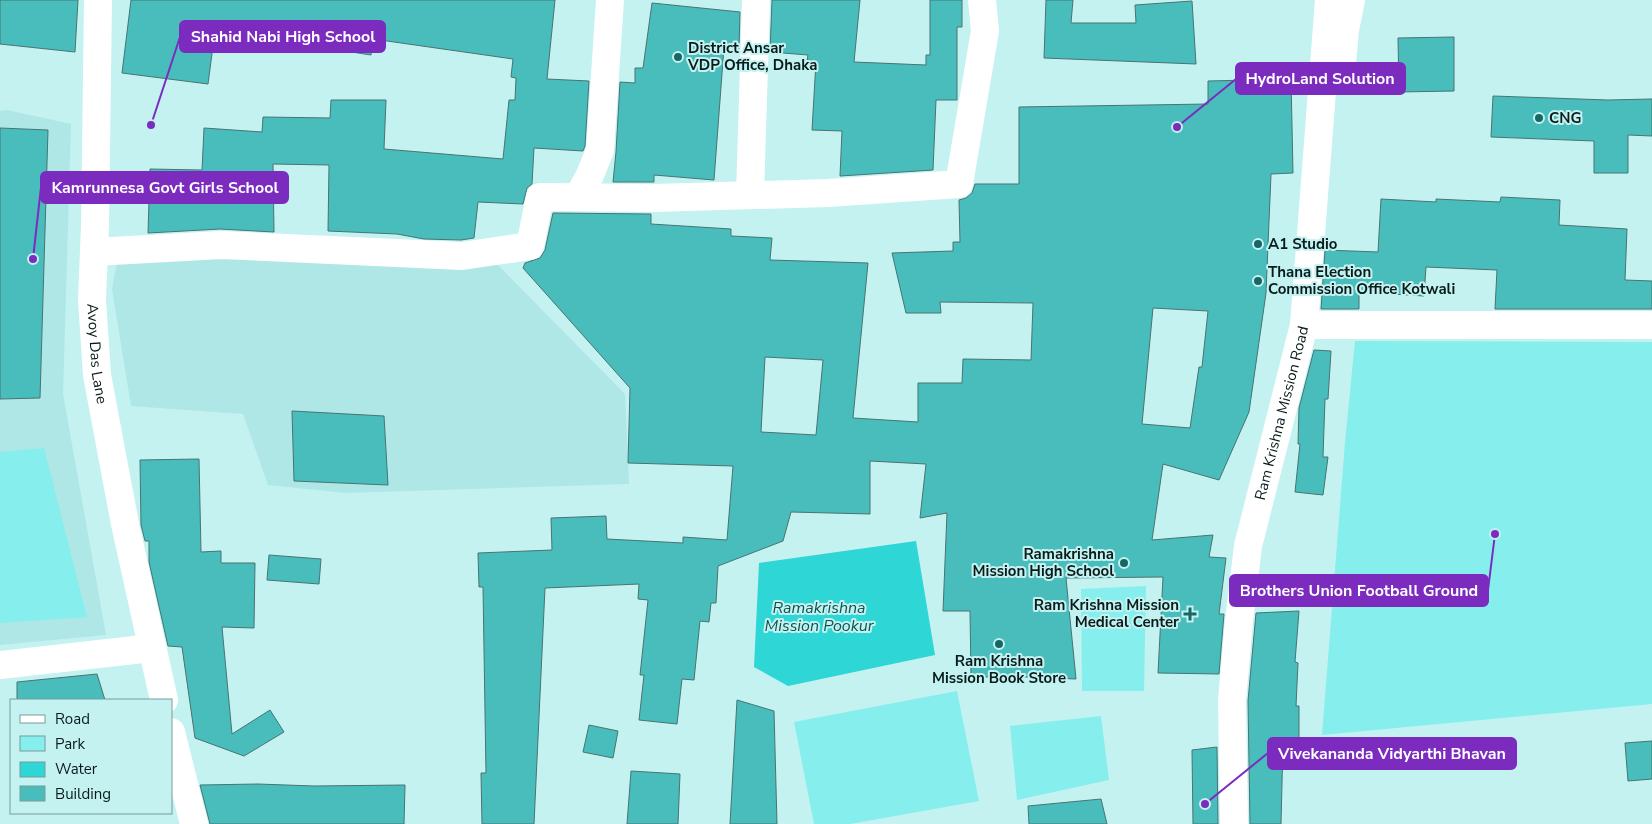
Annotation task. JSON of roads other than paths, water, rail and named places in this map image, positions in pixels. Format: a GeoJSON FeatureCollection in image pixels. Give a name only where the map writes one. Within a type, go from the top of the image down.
{"type":"FeatureCollection","features":[{"type":"Feature","properties":{"kind":"street","name":"Avoy Das Lane"},"geometry":{"type":"LineString","coordinates":[[98,0],[92,300],[97,375],[124,524],[164,699]]}},
{"type":"Feature","properties":{"kind":"street"},"geometry":{"type":"LineString","coordinates":[[578,197],[590,175],[600,150],[610,0]]}},
{"type":"Feature","properties":{"kind":"street"},"geometry":{"type":"LineString","coordinates":[[750,195],[756,0]]}},
{"type":"Feature","properties":{"kind":"street"},"geometry":{"type":"LineString","coordinates":[[94,252],[221,245],[462,256],[530,246],[540,197],[654,198],[828,193],[959,184],[985,31],[982,0]]}},
{"type":"Feature","properties":{"kind":"street","name":"Ram Krishna Mission Road"},"geometry":{"type":"LineString","coordinates":[[1234,824],[1232,700],[1239,621],[1248,546],[1304,325],[1329,0]]}},
{"type":"Feature","properties":{"kind":"street"},"geometry":{"type":"LineString","coordinates":[[1318,146],[1337,112],[1351,0]]}},
{"type":"Feature","properties":{"kind":"street"},"geometry":{"type":"LineString","coordinates":[[1304,325],[1652,325]]}},
{"type":"Feature","properties":{"kind":"street"},"geometry":{"type":"LineString","coordinates":[[0,665],[152,648]]}},
{"type":"Feature","properties":{"kind":"street"},"geometry":{"type":"LineString","coordinates":[[172,736],[194,824]]}},
{"type":"Feature","properties":{"kind":"water","name":"Ramakrishna Mission Pookur"},"geometry":{"type":"Polygon","coordinates":[[[916,541],[935,655],[788,686],[754,667],[759,563],[916,541]]]}},
{"type":"Feature","properties":{"kind":"place","name":"District Ansar VDP Office, Dhaka"},"geometry":{"type":"Point","coordinates":[678,57]}},
{"type":"Feature","properties":{"kind":"place","name":"CNG"},"geometry":{"type":"Point","coordinates":[1539,118]}},
{"type":"Feature","properties":{"kind":"place","name":"Shahid Nabi High School"},"geometry":{"type":"Point","coordinates":[151,125]}},
{"type":"Feature","properties":{"kind":"place","name":"HydroLand Solution"},"geometry":{"type":"Point","coordinates":[1177,127]}},
{"type":"Feature","properties":{"kind":"place","name":"A1 Studio"},"geometry":{"type":"Point","coordinates":[1258,244]}},
{"type":"Feature","properties":{"kind":"place","name":"Kamrunnesa Govt Girls School"},"geometry":{"type":"Point","coordinates":[33,259]}},
{"type":"Feature","properties":{"kind":"place","name":"Thana Election Commission Office Kotwali"},"geometry":{"type":"Point","coordinates":[1258,281]}},
{"type":"Feature","properties":{"kind":"place","name":"Brothers Union Football Ground"},"geometry":{"type":"Point","coordinates":[1495,534]}},
{"type":"Feature","properties":{"kind":"place","name":"Ramakrishna Mission High School"},"geometry":{"type":"Point","coordinates":[1124,563]}},
{"type":"Feature","properties":{"kind":"place","name":"Ram Krishna Mission Medical Center"},"geometry":{"type":"Point","coordinates":[1190,614]}},
{"type":"Feature","properties":{"kind":"place","name":"Ram Krishna Mission Book Store"},"geometry":{"type":"Point","coordinates":[999,644]}},
{"type":"Feature","properties":{"kind":"place","name":"Vivekananda Vidyarthi Bhavan"},"geometry":{"type":"Point","coordinates":[1205,804]}}]}
